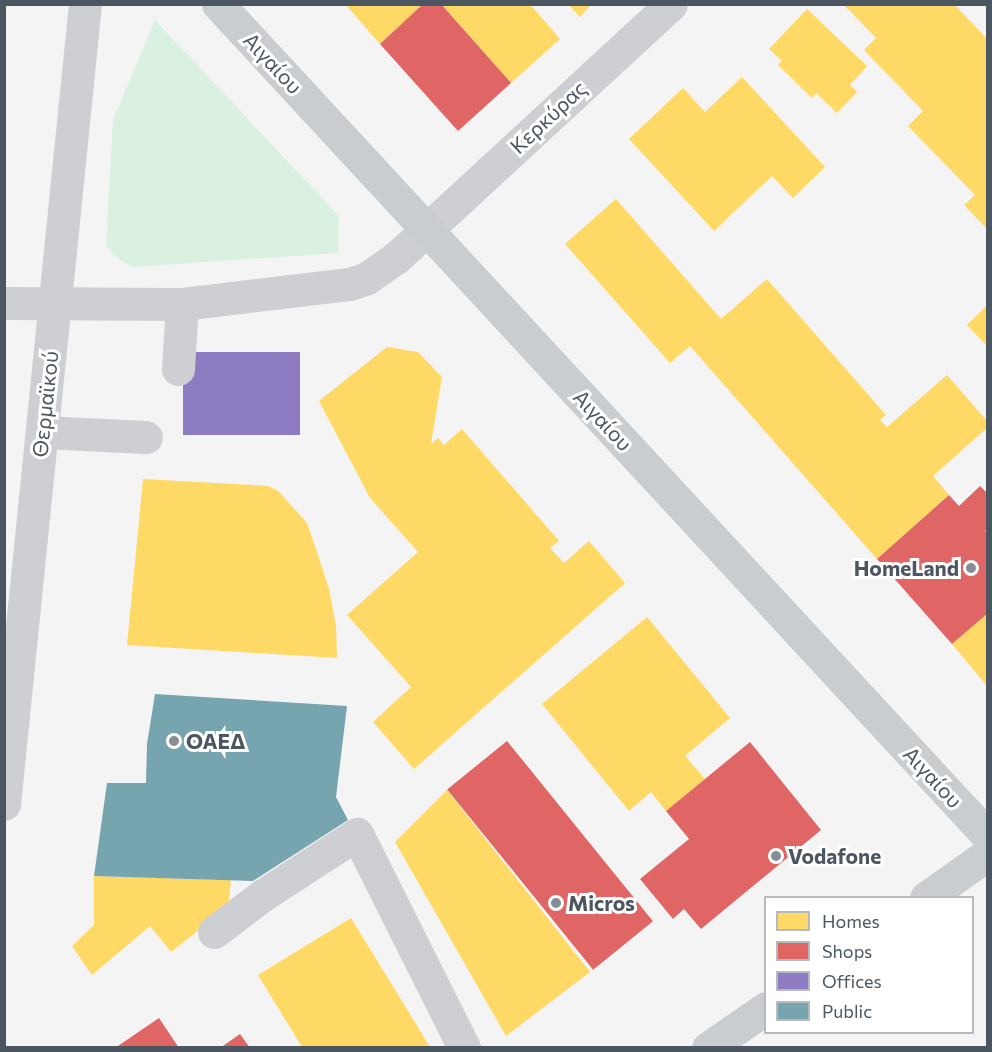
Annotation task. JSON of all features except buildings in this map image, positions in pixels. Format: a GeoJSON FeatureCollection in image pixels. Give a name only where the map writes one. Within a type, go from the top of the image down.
{"type":"FeatureCollection","features":[{"type":"Feature","properties":{"kind":"main road","name":"Αιγαίου"},"geometry":{"type":"LineString","coordinates":[[218,4],[987,836]]}},
{"type":"Feature","properties":{"kind":"main road"},"geometry":{"type":"LineString","coordinates":[[927,896],[987,854]]}},
{"type":"Feature","properties":{"kind":"main road"},"geometry":{"type":"LineString","coordinates":[[708,1047],[764,1009]]}},
{"type":"Feature","properties":{"kind":"street","name":"Θερμαϊκού"},"geometry":{"type":"LineString","coordinates":[[4,804],[15,601],[42,432],[85,4]]}},
{"type":"Feature","properties":{"kind":"street","name":"Κερκύρας"},"geometry":{"type":"LineString","coordinates":[[4,303],[182,304],[350,284],[382,269],[670,4]]}},
{"type":"Feature","properties":{"kind":"street"},"geometry":{"type":"LineString","coordinates":[[178,369],[182,304]]}},
{"type":"Feature","properties":{"kind":"street"},"geometry":{"type":"LineString","coordinates":[[42,432],[146,437]]}},
{"type":"Feature","properties":{"kind":"street"},"geometry":{"type":"LineString","coordinates":[[214,932],[263,895],[357,834],[464,1047]]}},
{"type":"Feature","properties":{"kind":"green space"},"geometry":{"type":"Polygon","coordinates":[[[155,20],[339,216],[338,253],[131,267],[116,257],[106,245],[113,120],[155,20]]]}},
{"type":"Feature","properties":{"kind":"place","name":"HomeLand"},"geometry":{"type":"Point","coordinates":[971,568]}},
{"type":"Feature","properties":{"kind":"place","name":"ΟΑΕΔ"},"geometry":{"type":"Point","coordinates":[174,741]}},
{"type":"Feature","properties":{"kind":"place","name":"Vodafone"},"geometry":{"type":"Point","coordinates":[776,856]}},
{"type":"Feature","properties":{"kind":"place","name":"Micros"},"geometry":{"type":"Point","coordinates":[556,903]}}]}
